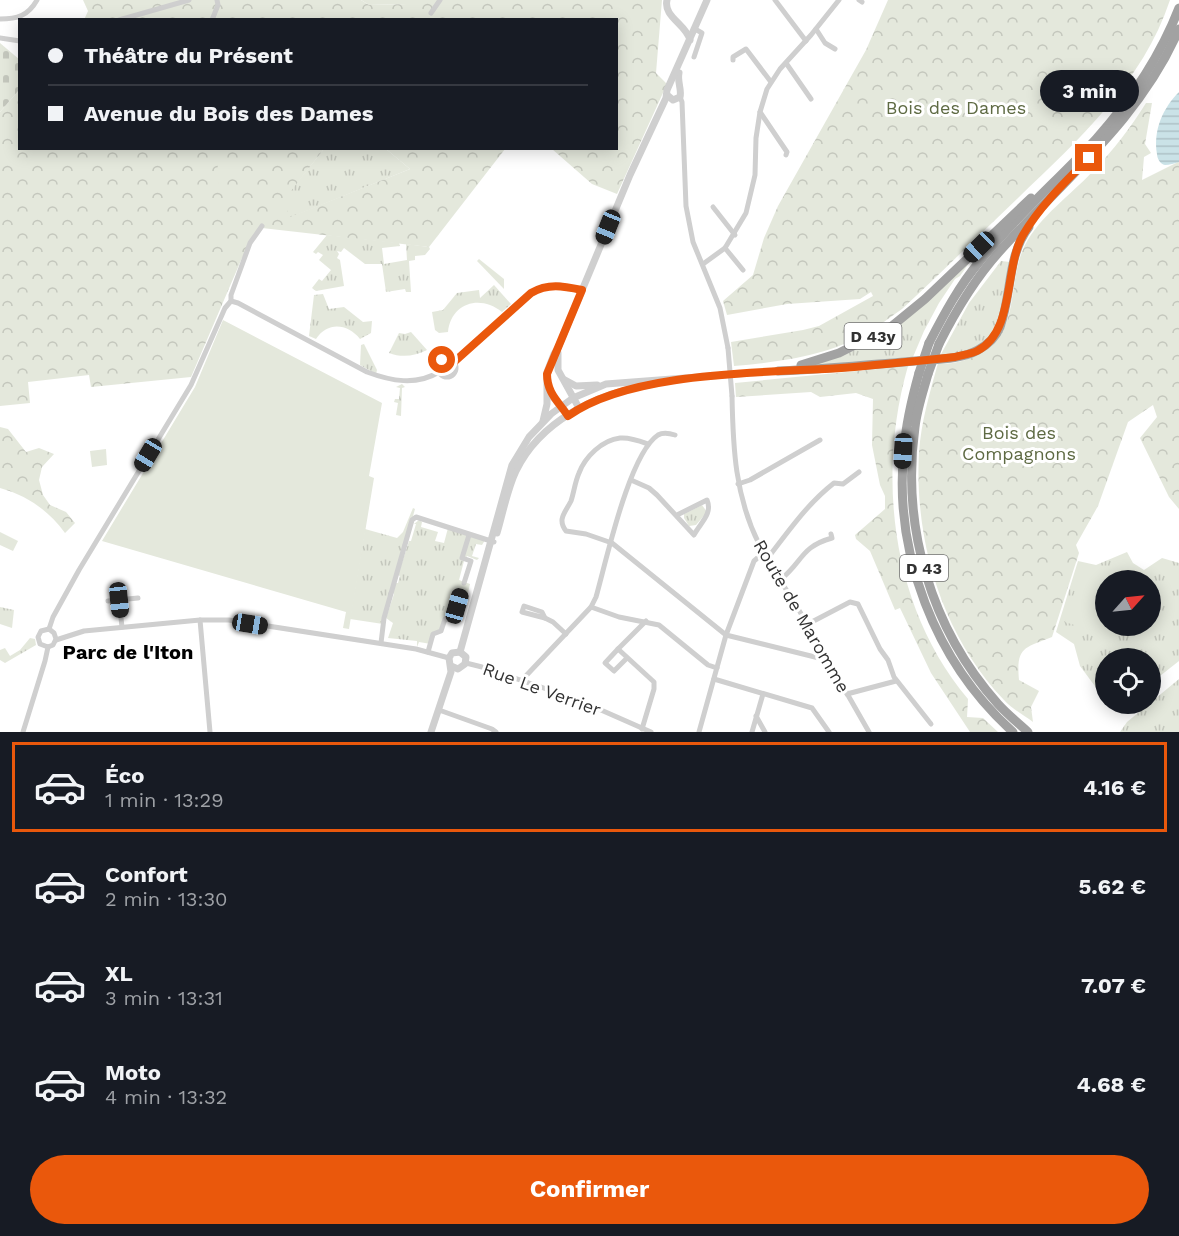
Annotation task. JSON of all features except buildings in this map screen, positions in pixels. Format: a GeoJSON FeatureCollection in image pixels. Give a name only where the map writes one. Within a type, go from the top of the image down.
{"type":"FeatureCollection","features":[{"type":"Feature","properties":{"kind":"highway","name":"D 43"},"geometry":{"type":"LineString","coordinates":[[1013,732],[979,696],[955,662],[934,625],[913,568],[905,528],[902,472],[906,430],[934,344],[971,288],[997,254],[1126,103],[1149,69],[1179,8]]}},
{"type":"Feature","properties":{"kind":"highway","name":"D 43"},"geometry":{"type":"LineString","coordinates":[[1054,187],[1089,158],[1142,96],[1163,62],[1179,29]]}},
{"type":"Feature","properties":{"kind":"highway","name":"D 43y"},"geometry":{"type":"LineString","coordinates":[[778,371],[820,360],[877,335],[909,313],[1037,192],[1054,187]]}},
{"type":"Feature","properties":{"kind":"highway"},"geometry":{"type":"LineString","coordinates":[[778,371],[842,368],[955,357],[977,351],[990,342],[999,329],[1022,236],[1054,187]]}},
{"type":"Feature","properties":{"kind":"highway","name":"D 43"},"geometry":{"type":"LineString","coordinates":[[923,374],[911,474],[914,525],[926,576],[943,621],[964,659],[999,705],[1028,732]]}},
{"type":"Feature","properties":{"kind":"street"},"geometry":{"type":"LineString","coordinates":[[0,19],[21,17],[29,12],[37,0]]}},
{"type":"Feature","properties":{"kind":"street"},"geometry":{"type":"LineString","coordinates":[[125,18],[189,0]]}},
{"type":"Feature","properties":{"kind":"street"},"geometry":{"type":"LineString","coordinates":[[213,18],[218,4],[217,0]]}},
{"type":"Feature","properties":{"kind":"street"},"geometry":{"type":"LineString","coordinates":[[431,13],[441,0]]}},
{"type":"Feature","properties":{"kind":"street"},"geometry":{"type":"LineString","coordinates":[[667,0],[666,6],[669,13],[687,31],[690,40]]}},
{"type":"Feature","properties":{"kind":"street"},"geometry":{"type":"LineString","coordinates":[[673,98],[669,87],[707,0]]}},
{"type":"Feature","properties":{"kind":"street"},"geometry":{"type":"LineString","coordinates":[[775,0],[806,41]]}},
{"type":"Feature","properties":{"kind":"street"},"geometry":{"type":"LineString","coordinates":[[703,264],[725,248],[735,235],[746,213],[752,195],[760,112],[771,82],[839,0]]}},
{"type":"Feature","properties":{"kind":"street"},"geometry":{"type":"LineString","coordinates":[[694,57],[702,33],[695,29]]}},
{"type":"Feature","properties":{"kind":"street"},"geometry":{"type":"LineString","coordinates":[[816,29],[825,43],[835,49]]}},
{"type":"Feature","properties":{"kind":"street"},"geometry":{"type":"LineString","coordinates":[[0,38],[18,41]]}},
{"type":"Feature","properties":{"kind":"street"},"geometry":{"type":"LineString","coordinates":[[733,60],[733,57],[746,49],[771,82]]}},
{"type":"Feature","properties":{"kind":"street"},"geometry":{"type":"LineString","coordinates":[[543,421],[547,404],[548,367],[662,106],[681,92],[678,87],[680,62]]}},
{"type":"Feature","properties":{"kind":"street"},"geometry":{"type":"LineString","coordinates":[[786,63],[811,99]]}},
{"type":"Feature","properties":{"kind":"street"},"geometry":{"type":"LineString","coordinates":[[669,87],[675,85],[678,87]]}},
{"type":"Feature","properties":{"kind":"street","name":"Route de Maromme"},"geometry":{"type":"LineString","coordinates":[[673,98],[682,109],[686,206],[693,242],[720,308],[728,348],[734,458],[747,516],[762,554],[780,580],[847,694],[866,731]]}},
{"type":"Feature","properties":{"kind":"street"},"geometry":{"type":"LineString","coordinates":[[760,112],[787,152],[786,155]]}},
{"type":"Feature","properties":{"kind":"street"},"geometry":{"type":"LineString","coordinates":[[713,207],[735,235]]}},
{"type":"Feature","properties":{"kind":"street"},"geometry":{"type":"LineString","coordinates":[[49,629],[53,617],[79,570],[191,385],[225,308],[231,301],[231,295],[248,247],[262,226]]}},
{"type":"Feature","properties":{"kind":"street"},"geometry":{"type":"LineString","coordinates":[[725,248],[743,270]]}},
{"type":"Feature","properties":{"kind":"street"},"geometry":{"type":"LineString","coordinates":[[454,362],[536,290],[559,285],[582,290]]}},
{"type":"Feature","properties":{"kind":"street"},"geometry":{"type":"LineString","coordinates":[[231,301],[367,372],[387,380],[420,380],[439,372]]}},
{"type":"Feature","properties":{"kind":"street"},"geometry":{"type":"LineString","coordinates":[[558,348],[557,366],[579,408]]}},
{"type":"Feature","properties":{"kind":"street"},"geometry":{"type":"LineString","coordinates":[[447,358],[457,367],[453,375],[447,377],[439,372],[438,367],[442,360],[447,358]]}},
{"type":"Feature","properties":{"kind":"street","name":"D 43y"},"geometry":{"type":"LineString","coordinates":[[490,541],[509,473],[522,447],[543,421],[573,398],[606,384],[778,371]]}},
{"type":"Feature","properties":{"kind":"street"},"geometry":{"type":"LineString","coordinates":[[562,378],[576,386],[606,384]]}},
{"type":"Feature","properties":{"kind":"street"},"geometry":{"type":"LineString","coordinates":[[460,652],[482,573],[488,565],[490,541],[516,472],[539,440],[579,408],[620,391],[693,379]]}},
{"type":"Feature","properties":{"kind":"street"},"geometry":{"type":"LineString","coordinates":[[547,384],[552,396],[568,416]]}},
{"type":"Feature","properties":{"kind":"street"},"geometry":{"type":"LineString","coordinates":[[522,680],[591,607],[631,480],[648,444],[659,434],[668,432],[675,435]]}},
{"type":"Feature","properties":{"kind":"street"},"geometry":{"type":"LineString","coordinates":[[648,444],[621,438],[598,448],[586,459],[579,472],[571,501],[562,517],[562,525],[566,531],[586,534],[612,543],[726,635],[827,660]]}},
{"type":"Feature","properties":{"kind":"street"},"geometry":{"type":"LineString","coordinates":[[738,484],[750,480],[820,440]]}},
{"type":"Feature","properties":{"kind":"street"},"geometry":{"type":"LineString","coordinates":[[767,559],[821,493],[834,483],[843,484],[859,472]]}},
{"type":"Feature","properties":{"kind":"street"},"geometry":{"type":"LineString","coordinates":[[631,480],[649,488],[694,535],[701,521],[710,513],[710,507],[707,500],[677,515]]}},
{"type":"Feature","properties":{"kind":"street"},"geometry":{"type":"LineString","coordinates":[[381,643],[384,618],[412,520],[416,518],[490,541]]}},
{"type":"Feature","properties":{"kind":"street"},"geometry":{"type":"LineString","coordinates":[[780,580],[810,547],[816,542],[832,538],[831,534]]}},
{"type":"Feature","properties":{"kind":"street"},"geometry":{"type":"LineString","coordinates":[[464,583],[471,561],[462,558],[469,535]]}},
{"type":"Feature","properties":{"kind":"street"},"geometry":{"type":"LineString","coordinates":[[699,732],[726,635],[754,561],[762,554]]}},
{"type":"Feature","properties":{"kind":"street"},"geometry":{"type":"LineString","coordinates":[[428,652],[433,634],[441,631],[445,619],[453,620],[461,592]]}},
{"type":"Feature","properties":{"kind":"street"},"geometry":{"type":"LineString","coordinates":[[108,601],[138,598]]}},
{"type":"Feature","properties":{"kind":"street"},"geometry":{"type":"LineString","coordinates":[[119,600],[122,627]]}},
{"type":"Feature","properties":{"kind":"street"},"geometry":{"type":"LineString","coordinates":[[806,625],[850,602],[858,604],[880,649],[888,660],[896,681],[931,724]]}},
{"type":"Feature","properties":{"kind":"street"},"geometry":{"type":"LineString","coordinates":[[591,607],[619,617],[659,625],[708,665],[717,668]]}},
{"type":"Feature","properties":{"kind":"street"},"geometry":{"type":"LineString","coordinates":[[545,618],[566,634]]}},
{"type":"Feature","properties":{"kind":"street"},"geometry":{"type":"LineString","coordinates":[[49,629],[42,631],[38,637],[40,644],[48,647],[56,640],[76,632],[200,620],[229,620],[428,652],[449,658],[454,668]]}},
{"type":"Feature","properties":{"kind":"street"},"geometry":{"type":"LineString","coordinates":[[200,620],[210,732]]}},
{"type":"Feature","properties":{"kind":"street"},"geometry":{"type":"LineString","coordinates":[[627,658],[614,671],[605,663],[646,621]]}},
{"type":"Feature","properties":{"kind":"street"},"geometry":{"type":"LineString","coordinates":[[49,629],[55,634],[56,640]]}},
{"type":"Feature","properties":{"kind":"street"},"geometry":{"type":"LineString","coordinates":[[23,732],[48,647]]}},
{"type":"Feature","properties":{"kind":"street"},"geometry":{"type":"LineString","coordinates":[[618,650],[654,682],[642,729]]}},
{"type":"Feature","properties":{"kind":"street"},"geometry":{"type":"LineString","coordinates":[[449,658],[452,653],[460,652],[466,657],[466,663],[461,668],[454,668]]}},
{"type":"Feature","properties":{"kind":"street","name":"Rue Le Verrier"},"geometry":{"type":"LineString","coordinates":[[466,663],[576,699],[651,732]]}},
{"type":"Feature","properties":{"kind":"street"},"geometry":{"type":"LineString","coordinates":[[431,732],[454,668]]}},
{"type":"Feature","properties":{"kind":"street"},"geometry":{"type":"LineString","coordinates":[[714,679],[812,708],[829,732]]}},
{"type":"Feature","properties":{"kind":"street"},"geometry":{"type":"LineString","coordinates":[[847,694],[896,681]]}},
{"type":"Feature","properties":{"kind":"street"},"geometry":{"type":"LineString","coordinates":[[752,732],[763,694]]}},
{"type":"Feature","properties":{"kind":"street"},"geometry":{"type":"LineString","coordinates":[[439,710],[496,732]]}},
{"type":"Feature","properties":{"kind":"street"},"geometry":{"type":"LineString","coordinates":[[756,716],[765,732]]}},
{"type":"Feature","properties":{"kind":"green space"},"geometry":{"type":"Polygon","coordinates":[[[83,0],[361,0],[369,5],[407,4],[408,0],[662,0],[656,73],[667,84],[617,194],[592,184],[553,150],[618,150],[618,18],[85,18],[88,11],[83,0]]]}},
{"type":"Feature","properties":{"kind":"green space"},"geometry":{"type":"Polygon","coordinates":[[[361,0],[408,0],[408,4],[369,5],[361,0]]]}},
{"type":"Feature","properties":{"kind":"green space","name":"Bois des Dames"},"geometry":{"type":"Polygon","coordinates":[[[888,0],[1170,0],[1158,30],[1143,57],[1106,108],[1063,154],[902,309],[867,333],[836,347],[802,357],[734,366],[731,342],[819,326],[873,296],[871,292],[860,299],[787,304],[727,315],[723,301],[753,275],[764,238],[778,206],[866,50],[888,0]]]}},
{"type":"Feature","properties":{"kind":"green space"},"geometry":{"type":"Polygon","coordinates":[[[0,43],[18,58],[18,91],[0,112],[0,43]]]}},
{"type":"Feature","properties":{"kind":"green space"},"geometry":{"type":"Polygon","coordinates":[[[18,91],[18,150],[323,150],[283,201],[290,217],[410,169],[387,150],[504,150],[429,247],[262,228],[242,258],[191,377],[91,387],[89,375],[28,382],[30,403],[0,406],[0,112],[18,91]]]}},
{"type":"Feature","properties":{"kind":"green space","name":"Bois des Compagnons"},"geometry":{"type":"Polygon","coordinates":[[[1146,103],[1152,103],[1145,144],[1151,153],[1144,157],[1142,180],[1176,163],[1179,159],[1179,509],[1169,497],[1140,438],[1157,417],[1153,405],[1128,422],[1098,506],[1076,545],[1079,553],[1052,637],[1028,647],[1021,655],[1018,669],[1019,680],[1039,691],[1031,707],[1033,722],[1007,703],[982,674],[964,646],[936,585],[921,519],[919,486],[919,452],[926,407],[938,363],[945,364],[967,359],[993,344],[1001,334],[1010,310],[1020,257],[1031,234],[1047,215],[1108,155],[1146,103]]]}},
{"type":"Feature","properties":{"kind":"green space"},"geometry":{"type":"Polygon","coordinates":[[[323,150],[387,150],[410,169],[289,218],[282,201],[323,150]]]}},
{"type":"Feature","properties":{"kind":"green space"},"geometry":{"type":"Polygon","coordinates":[[[222,158],[228,164],[230,173],[220,184],[217,182],[218,160],[222,158]]]}},
{"type":"Feature","properties":{"kind":"green space"},"geometry":{"type":"Polygon","coordinates":[[[327,235],[399,243],[400,246],[382,248],[384,264],[407,260],[406,244],[430,249],[425,255],[415,256],[415,260],[409,261],[411,292],[406,292],[405,289],[386,292],[382,264],[365,264],[344,248],[341,252],[337,251],[339,254],[337,258],[340,260],[344,286],[316,291],[312,288],[331,270],[319,260],[323,255],[313,252],[327,235]]]}},
{"type":"Feature","properties":{"kind":"green space"},"geometry":{"type":"Polygon","coordinates":[[[977,252],[939,303],[913,357],[809,366],[874,338],[977,252]]]}},
{"type":"Feature","properties":{"kind":"green space"},"geometry":{"type":"Polygon","coordinates":[[[479,259],[504,279],[504,289],[477,261],[479,259]]]}},
{"type":"Feature","properties":{"kind":"green space"},"geometry":{"type":"Polygon","coordinates":[[[1001,261],[1010,262],[1002,307],[994,330],[980,345],[940,356],[969,303],[1001,261]]]}},
{"type":"Feature","properties":{"kind":"green space"},"geometry":{"type":"Polygon","coordinates":[[[494,285],[511,304],[502,312],[485,303],[468,304],[455,314],[448,332],[439,333],[435,330],[432,312],[443,310],[457,293],[479,290],[480,298],[494,285]]]}},
{"type":"Feature","properties":{"kind":"green space"},"geometry":{"type":"Polygon","coordinates":[[[323,294],[329,309],[344,307],[363,322],[372,321],[371,333],[360,339],[350,330],[332,327],[326,329],[316,339],[309,336],[314,295],[323,294]]]}},
{"type":"Feature","properties":{"kind":"green space"},"geometry":{"type":"Polygon","coordinates":[[[223,320],[382,403],[369,476],[374,478],[349,629],[343,628],[346,612],[102,541],[195,387],[223,320]]]}},
{"type":"Feature","properties":{"kind":"green space"},"geometry":{"type":"Polygon","coordinates":[[[411,332],[427,350],[408,356],[389,353],[399,333],[411,332]]]}},
{"type":"Feature","properties":{"kind":"green space"},"geometry":{"type":"Polygon","coordinates":[[[364,344],[377,370],[376,374],[360,365],[361,345],[364,344]]]}},
{"type":"Feature","properties":{"kind":"green space"},"geometry":{"type":"Polygon","coordinates":[[[908,366],[898,408],[893,452],[893,496],[898,540],[907,583],[922,625],[942,663],[968,699],[967,717],[983,718],[998,732],[970,732],[931,673],[900,608],[895,610],[870,551],[856,539],[855,535],[885,509],[885,496],[880,485],[872,445],[873,399],[856,393],[820,397],[811,392],[736,397],[735,383],[908,366]]]}},
{"type":"Feature","properties":{"kind":"green space"},"geometry":{"type":"Polygon","coordinates":[[[402,384],[405,387],[402,388],[401,416],[396,415],[398,403],[394,402],[395,399],[399,399],[400,388],[396,387],[402,384]]]}},
{"type":"Feature","properties":{"kind":"green space"},"geometry":{"type":"Polygon","coordinates":[[[0,427],[8,429],[26,452],[39,448],[54,454],[42,467],[39,480],[43,495],[50,505],[66,512],[75,523],[65,533],[52,517],[37,505],[20,495],[0,488],[0,427]]]}},
{"type":"Feature","properties":{"kind":"green space"},"geometry":{"type":"Polygon","coordinates":[[[106,449],[107,465],[92,467],[90,451],[106,449]]]}},
{"type":"Feature","properties":{"kind":"green space"},"geometry":{"type":"Polygon","coordinates":[[[702,505],[707,512],[696,525],[689,526],[684,514],[702,505]]]}},
{"type":"Feature","properties":{"kind":"green space"},"geometry":{"type":"Polygon","coordinates":[[[413,508],[415,509],[383,624],[350,619],[365,529],[397,538],[403,532],[413,508]]]}},
{"type":"Feature","properties":{"kind":"green space"},"geometry":{"type":"Polygon","coordinates":[[[419,520],[422,522],[421,527],[438,532],[435,541],[444,543],[448,528],[485,540],[482,545],[476,544],[472,556],[479,558],[477,560],[467,556],[464,561],[459,580],[470,584],[468,593],[455,590],[441,631],[437,632],[431,644],[419,642],[417,647],[417,641],[388,638],[393,623],[386,618],[416,524],[414,524],[419,520]]]}},
{"type":"Feature","properties":{"kind":"green space"},"geometry":{"type":"Polygon","coordinates":[[[0,532],[18,541],[13,551],[0,545],[0,532]]]}},
{"type":"Feature","properties":{"kind":"green space"},"geometry":{"type":"Polygon","coordinates":[[[1127,552],[1133,563],[1144,570],[1162,558],[1179,563],[1179,661],[1161,675],[1161,648],[1095,648],[1095,686],[1080,666],[1074,644],[1056,632],[1078,561],[1096,565],[1127,552]]]}},
{"type":"Feature","properties":{"kind":"green space"},"geometry":{"type":"Polygon","coordinates":[[[1083,565],[1099,570],[1095,570],[1095,632],[1065,622],[1083,565]]]}},
{"type":"Feature","properties":{"kind":"green space"},"geometry":{"type":"Polygon","coordinates":[[[0,607],[14,610],[12,628],[0,624],[0,607]]]}},
{"type":"Feature","properties":{"kind":"green space"},"geometry":{"type":"Polygon","coordinates":[[[30,638],[35,639],[36,645],[5,663],[0,660],[0,650],[5,648],[10,656],[20,650],[30,638]]]}},
{"type":"Feature","properties":{"kind":"green space"},"geometry":{"type":"Polygon","coordinates":[[[1179,679],[1179,732],[1120,732],[1137,714],[1161,714],[1161,694],[1179,679]]]}},
{"type":"Feature","properties":{"kind":"water"},"geometry":{"type":"Polygon","coordinates":[[[1179,92],[1179,162],[1165,165],[1157,156],[1156,136],[1164,112],[1179,92]]]}},
{"type":"Feature","properties":{"kind":"district","name":"Parc de l'Iton"},"geometry":{"type":"Point","coordinates":[128,652]}},
{"type":"Feature","properties":{"kind":"route"},"geometry":{"type":"LineString","coordinates":[[442,360],[447,358],[454,362],[531,293],[559,285],[582,290],[547,374],[550,392],[568,416],[590,402],[633,388],[693,379],[955,357],[977,351],[990,342],[999,329],[1022,236],[1056,191],[1089,158]]}}]}
